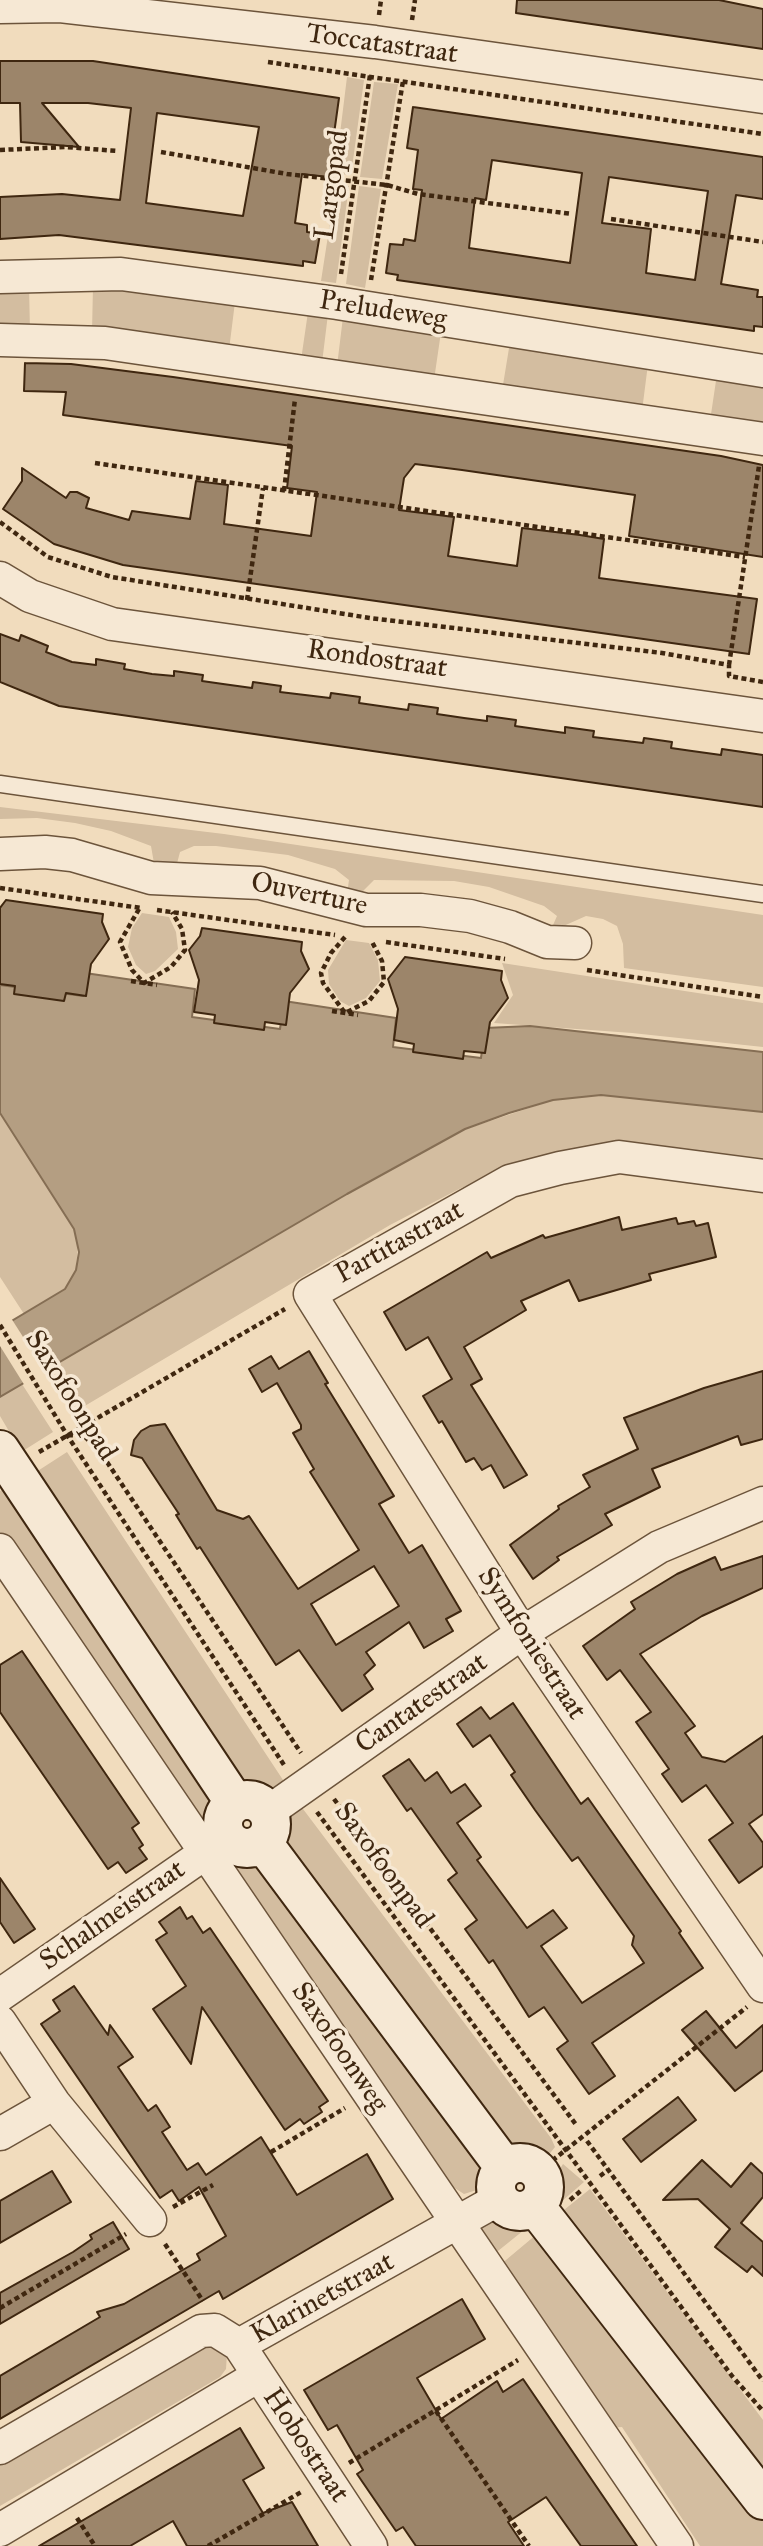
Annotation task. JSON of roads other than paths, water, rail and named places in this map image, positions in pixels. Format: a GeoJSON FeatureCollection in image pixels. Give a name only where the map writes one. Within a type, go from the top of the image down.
{"type":"FeatureCollection","features":[{"type":"Feature","properties":{"kind":"street","name":"Toccatastraat"},"geometry":{"type":"LineString","coordinates":[[0,7],[60,6],[375,42],[763,97]]}},
{"type":"Feature","properties":{"kind":"street","name":"Preludeweg"},"geometry":{"type":"LineString","coordinates":[[0,277],[121,274],[352,306],[763,371]]}},
{"type":"Feature","properties":{"kind":"street"},"geometry":{"type":"LineString","coordinates":[[0,340],[105,343],[761,450]]}},
{"type":"Feature","properties":{"kind":"street","name":"Rondostraat"},"geometry":{"type":"LineString","coordinates":[[0,578],[30,596],[112,624],[763,716]]}},
{"type":"Feature","properties":{"kind":"street","name":"Ouverture"},"geometry":{"type":"LineString","coordinates":[[0,854],[45,852],[72,855],[164,879],[260,883],[366,910],[421,910],[470,916],[510,927],[547,942],[575,943]]}},
{"type":"Feature","properties":{"kind":"street","name":"Partitastraat"},"geometry":{"type":"LineString","coordinates":[[310,1294],[510,1181],[620,1157],[763,1176]]}},
{"type":"Feature","properties":{"kind":"street","name":"Symfoniestraat"},"geometry":{"type":"LineString","coordinates":[[310,1294],[522,1633],[758,1994]]}},
{"type":"Feature","properties":{"kind":"street","name":"Saxofoonweg"},"geometry":{"type":"LineString","coordinates":[[0,1450],[240,1829],[369,2093],[677,2546]]}},
{"type":"Feature","properties":{"kind":"street","name":"Cantatestraat"},"geometry":{"type":"LineString","coordinates":[[240,1829],[522,1633],[659,1547],[763,1503]]}},
{"type":"Feature","properties":{"kind":"street","name":"Saxofoonweg"},"geometry":{"type":"LineString","coordinates":[[0,1550],[240,1829],[529,2179],[763,2500]]}},
{"type":"Feature","properties":{"kind":"street","name":"Schalmeistraat"},"geometry":{"type":"LineString","coordinates":[[0,1995],[240,1829]]}},
{"type":"Feature","properties":{"kind":"street"},"geometry":{"type":"LineString","coordinates":[[0,2022],[54,2103],[150,2220]]}},
{"type":"Feature","properties":{"kind":"street"},"geometry":{"type":"LineString","coordinates":[[0,2134],[54,2103]]}},
{"type":"Feature","properties":{"kind":"street","name":"Klarinetstraat"},"geometry":{"type":"LineString","coordinates":[[0,2448],[201,2331],[227,2337],[457,2224],[529,2179]]}},
{"type":"Feature","properties":{"kind":"street","name":"Hobostraat"},"geometry":{"type":"LineString","coordinates":[[227,2337],[258,2376],[372,2546]]}},
{"type":"Feature","properties":{"kind":"street","name":"Klarinetstraat"},"geometry":{"type":"LineString","coordinates":[[0,2530],[258,2376]]}},
{"type":"Feature","properties":{"kind":"lane"},"geometry":{"type":"LineString","coordinates":[[0,784],[763,894]]}}]}
